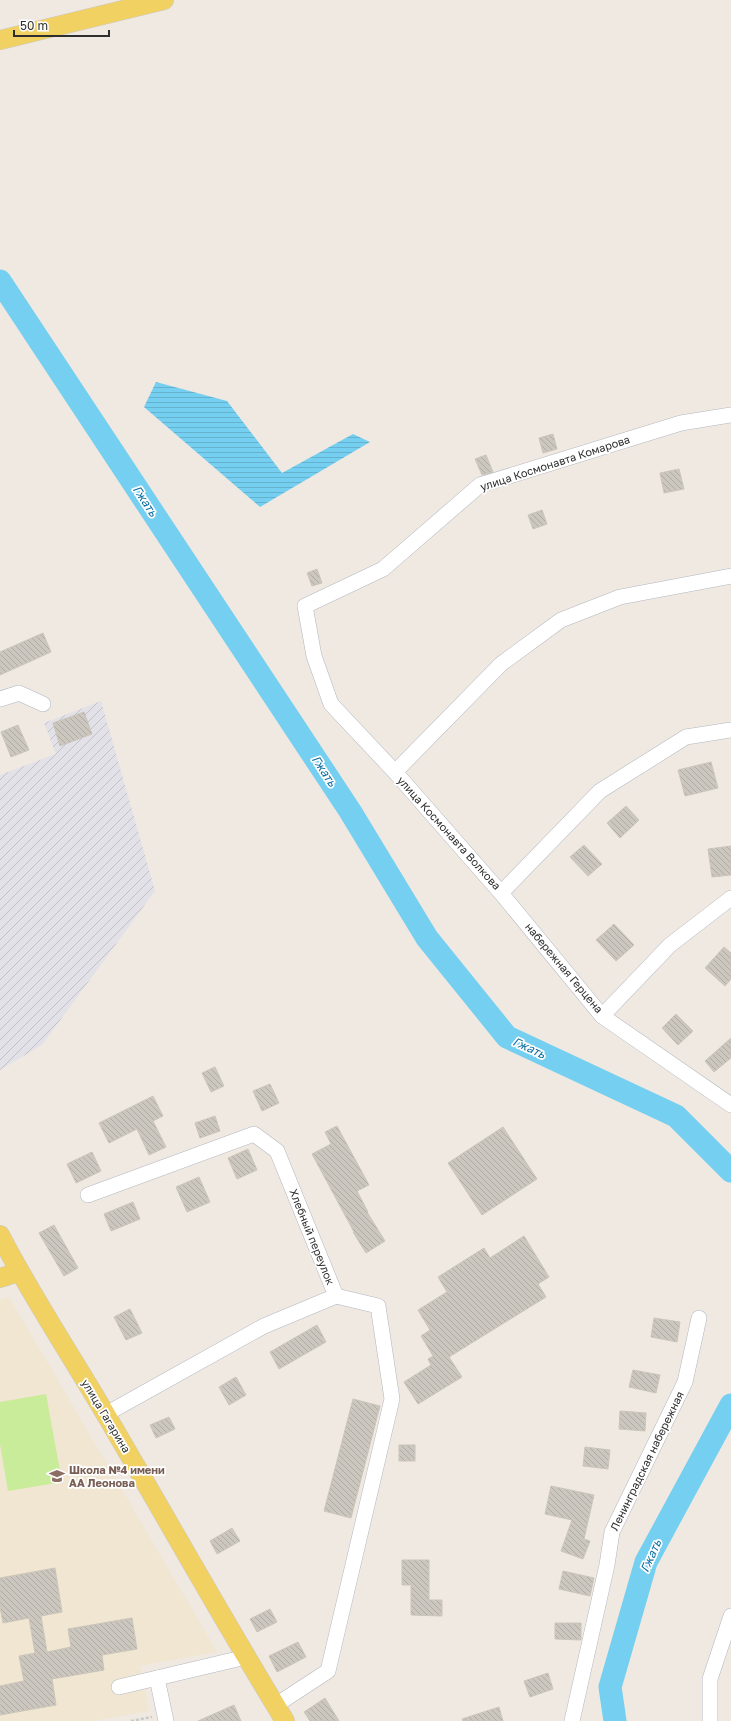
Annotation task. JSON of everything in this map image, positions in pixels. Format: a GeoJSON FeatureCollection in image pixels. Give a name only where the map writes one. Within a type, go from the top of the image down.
{"type":"FeatureCollection","features":[{"type":"Feature","properties":{"kind":"main road"},"geometry":{"type":"LineString","coordinates":[[0,40],[164,0]]}},
{"type":"Feature","properties":{"kind":"main road","name":"улица Гагарина"},"geometry":{"type":"LineString","coordinates":[[0,1234],[19,1272],[106,1414],[246,1657],[280,1713]]}},
{"type":"Feature","properties":{"kind":"main road"},"geometry":{"type":"LineString","coordinates":[[0,1278],[19,1272]]}},
{"type":"Feature","properties":{"kind":"street","name":"улица Космонавта Комарова"},"geometry":{"type":"LineString","coordinates":[[330,704],[314,656],[305,606],[382,569],[480,485],[681,423],[731,415]]}},
{"type":"Feature","properties":{"kind":"street"},"geometry":{"type":"LineString","coordinates":[[395,772],[501,664],[561,620],[620,598],[731,576]]}},
{"type":"Feature","properties":{"kind":"street"},"geometry":{"type":"LineString","coordinates":[[0,699],[19,693],[43,704]]}},
{"type":"Feature","properties":{"kind":"street","name":"улица Космонавта Волкова"},"geometry":{"type":"LineString","coordinates":[[330,704],[395,772],[501,892],[600,791],[686,737],[731,730]]}},
{"type":"Feature","properties":{"kind":"street","name":"набережная Герцена"},"geometry":{"type":"LineString","coordinates":[[501,892],[602,1016],[731,1105]]}},
{"type":"Feature","properties":{"kind":"street"},"geometry":{"type":"LineString","coordinates":[[602,1016],[670,945],[731,898]]}},
{"type":"Feature","properties":{"kind":"street","name":"Хлебный переулок"},"geometry":{"type":"LineString","coordinates":[[88,1195],[254,1134],[277,1151],[336,1296],[264,1326],[106,1414]]}},
{"type":"Feature","properties":{"kind":"street"},"geometry":{"type":"LineString","coordinates":[[280,1713],[328,1671],[392,1399],[378,1306],[336,1296]]}},
{"type":"Feature","properties":{"kind":"street","name":"Ленинградская набережная"},"geometry":{"type":"LineString","coordinates":[[572,1721],[607,1565],[612,1532],[685,1382],[699,1318]]}},
{"type":"Feature","properties":{"kind":"street"},"geometry":{"type":"LineString","coordinates":[[710,1721],[710,1679],[731,1616]]}},
{"type":"Feature","properties":{"kind":"street"},"geometry":{"type":"LineString","coordinates":[[119,1687],[246,1657]]}},
{"type":"Feature","properties":{"kind":"street"},"geometry":{"type":"LineString","coordinates":[[157,1678],[161,1719]]}},
{"type":"Feature","properties":{"kind":"path"},"geometry":{"type":"LineString","coordinates":[[130,1721],[161,1719]]}},
{"type":"Feature","properties":{"kind":"shaded area"},"geometry":{"type":"Polygon","coordinates":[[[101,701],[155,891],[42,1045],[0,1070],[0,775],[56,754],[44,723],[101,701]]]}},
{"type":"Feature","properties":{"kind":"shaded area","name":"Школа №4 имени АА Леонова"},"geometry":{"type":"Polygon","coordinates":[[[9,1297],[217,1652],[140,1666],[149,1711],[93,1721],[0,1721],[0,1300],[9,1297]]]}},
{"type":"Feature","properties":{"kind":"green space"},"geometry":{"type":"Polygon","coordinates":[[[46,1394],[62,1482],[8,1491],[0,1444],[0,1402],[46,1394]]]}},
{"type":"Feature","properties":{"kind":"water"},"geometry":{"type":"Polygon","coordinates":[[[156,382],[227,401],[282,473],[353,434],[370,442],[260,507],[144,407],[156,382]]]}},
{"type":"Feature","properties":{"kind":"building"},"geometry":{"type":"Polygon","coordinates":[[[553,434],[557,449],[543,453],[539,438],[553,434]]]}},
{"type":"Feature","properties":{"kind":"building"},"geometry":{"type":"Polygon","coordinates":[[[486,455],[493,472],[482,475],[475,459],[486,455]]]}},
{"type":"Feature","properties":{"kind":"building"},"geometry":{"type":"Polygon","coordinates":[[[679,469],[684,489],[664,493],[660,473],[679,469]]]}},
{"type":"Feature","properties":{"kind":"building"},"geometry":{"type":"Polygon","coordinates":[[[542,510],[547,524],[533,529],[528,515],[542,510]]]}},
{"type":"Feature","properties":{"kind":"building"},"geometry":{"type":"Polygon","coordinates":[[[317,569],[322,583],[312,586],[307,573],[317,569]]]}},
{"type":"Feature","properties":{"kind":"building"},"geometry":{"type":"Polygon","coordinates":[[[43,633],[51,652],[0,675],[0,652],[43,633]]]}},
{"type":"Feature","properties":{"kind":"building"},"geometry":{"type":"Polygon","coordinates":[[[84,712],[92,734],[60,746],[53,723],[84,712]]]}},
{"type":"Feature","properties":{"kind":"building"},"geometry":{"type":"Polygon","coordinates":[[[18,725],[29,750],[11,757],[1,732],[18,725]]]}},
{"type":"Feature","properties":{"kind":"building"},"geometry":{"type":"Polygon","coordinates":[[[711,762],[718,788],[685,796],[678,770],[711,762]]]}},
{"type":"Feature","properties":{"kind":"building"},"geometry":{"type":"Polygon","coordinates":[[[626,806],[639,820],[620,838],[607,823],[626,806]]]}},
{"type":"Feature","properties":{"kind":"building"},"geometry":{"type":"Polygon","coordinates":[[[584,845],[602,864],[588,876],[570,857],[584,845]]]}},
{"type":"Feature","properties":{"kind":"building"},"geometry":{"type":"Polygon","coordinates":[[[731,846],[731,875],[712,877],[708,849],[731,846]]]}},
{"type":"Feature","properties":{"kind":"building"},"geometry":{"type":"Polygon","coordinates":[[[614,924],[634,945],[616,961],[596,940],[614,924]]]}},
{"type":"Feature","properties":{"kind":"building"},"geometry":{"type":"Polygon","coordinates":[[[724,947],[731,953],[731,979],[725,986],[705,968],[724,947]]]}},
{"type":"Feature","properties":{"kind":"building"},"geometry":{"type":"Polygon","coordinates":[[[676,1014],[693,1031],[678,1045],[662,1028],[676,1014]]]}},
{"type":"Feature","properties":{"kind":"building"},"geometry":{"type":"Polygon","coordinates":[[[731,1038],[731,1058],[714,1072],[705,1061],[731,1038]]]}},
{"type":"Feature","properties":{"kind":"building"},"geometry":{"type":"Polygon","coordinates":[[[215,1067],[224,1086],[211,1092],[202,1073],[215,1067]]]}},
{"type":"Feature","properties":{"kind":"building"},"geometry":{"type":"Polygon","coordinates":[[[270,1084],[279,1103],[262,1111],[253,1091],[270,1084]]]}},
{"type":"Feature","properties":{"kind":"building"},"geometry":{"type":"Polygon","coordinates":[[[153,1096],[163,1116],[153,1121],[166,1147],[149,1155],[137,1129],[109,1143],[99,1123],[153,1096]]]}},
{"type":"Feature","properties":{"kind":"building"},"geometry":{"type":"Polygon","coordinates":[[[215,1116],[220,1131],[200,1138],[195,1123],[215,1116]]]}},
{"type":"Feature","properties":{"kind":"building"},"geometry":{"type":"Polygon","coordinates":[[[337,1126],[369,1185],[357,1191],[367,1212],[385,1241],[366,1253],[353,1232],[312,1154],[331,1144],[325,1132],[337,1126]]]}},
{"type":"Feature","properties":{"kind":"building"},"geometry":{"type":"Polygon","coordinates":[[[503,1127],[537,1179],[482,1215],[448,1163],[503,1127]]]}},
{"type":"Feature","properties":{"kind":"building"},"geometry":{"type":"Polygon","coordinates":[[[248,1149],[257,1170],[237,1179],[228,1158],[248,1149]]]}},
{"type":"Feature","properties":{"kind":"building"},"geometry":{"type":"Polygon","coordinates":[[[92,1152],[101,1171],[76,1183],[67,1164],[92,1152]]]}},
{"type":"Feature","properties":{"kind":"building"},"geometry":{"type":"Polygon","coordinates":[[[199,1177],[210,1202],[187,1212],[176,1187],[199,1177]]]}},
{"type":"Feature","properties":{"kind":"building"},"geometry":{"type":"Polygon","coordinates":[[[133,1202],[140,1219],[111,1231],[104,1214],[133,1202]]]}},
{"type":"Feature","properties":{"kind":"building"},"geometry":{"type":"Polygon","coordinates":[[[54,1225],[78,1268],[64,1276],[39,1233],[54,1225]]]}},
{"type":"Feature","properties":{"kind":"building"},"geometry":{"type":"Polygon","coordinates":[[[524,1236],[549,1277],[538,1284],[546,1297],[449,1357],[462,1377],[418,1404],[404,1382],[431,1365],[428,1359],[433,1356],[421,1336],[430,1330],[418,1310],[447,1292],[438,1277],[484,1248],[490,1258],[524,1236]]]}},
{"type":"Feature","properties":{"kind":"building"},"geometry":{"type":"Polygon","coordinates":[[[130,1309],[142,1333],[126,1340],[114,1317],[130,1309]]]}},
{"type":"Feature","properties":{"kind":"building"},"geometry":{"type":"Polygon","coordinates":[[[654,1318],[680,1322],[677,1342],[651,1337],[654,1318]]]}},
{"type":"Feature","properties":{"kind":"building"},"geometry":{"type":"Polygon","coordinates":[[[317,1325],[326,1342],[279,1369],[270,1352],[317,1325]]]}},
{"type":"Feature","properties":{"kind":"building"},"geometry":{"type":"Polygon","coordinates":[[[633,1370],[660,1375],[656,1393],[629,1387],[633,1370]]]}},
{"type":"Feature","properties":{"kind":"building"},"geometry":{"type":"Polygon","coordinates":[[[236,1377],[246,1395],[229,1405],[219,1387],[236,1377]]]}},
{"type":"Feature","properties":{"kind":"building"},"geometry":{"type":"Polygon","coordinates":[[[353,1399],[380,1406],[351,1518],[324,1511],[353,1399]]]}},
{"type":"Feature","properties":{"kind":"building"},"geometry":{"type":"Polygon","coordinates":[[[620,1411],[646,1413],[645,1431],[619,1429],[620,1411]]]}},
{"type":"Feature","properties":{"kind":"building"},"geometry":{"type":"Polygon","coordinates":[[[169,1417],[175,1429],[156,1438],[150,1425],[169,1417]]]}},
{"type":"Feature","properties":{"kind":"building"},"geometry":{"type":"Polygon","coordinates":[[[399,1445],[415,1445],[415,1461],[399,1461],[399,1445]]]}},
{"type":"Feature","properties":{"kind":"building"},"geometry":{"type":"Polygon","coordinates":[[[585,1447],[610,1450],[608,1469],[583,1466],[585,1447]]]}},
{"type":"Feature","properties":{"kind":"building"},"geometry":{"type":"Polygon","coordinates":[[[551,1486],[594,1495],[584,1539],[590,1541],[583,1559],[561,1551],[572,1520],[545,1514],[551,1486]]]}},
{"type":"Feature","properties":{"kind":"building"},"geometry":{"type":"Polygon","coordinates":[[[232,1528],[240,1541],[217,1554],[210,1541],[232,1528]]]}},
{"type":"Feature","properties":{"kind":"building"},"geometry":{"type":"Polygon","coordinates":[[[402,1560],[429,1560],[429,1600],[442,1600],[442,1616],[411,1615],[411,1585],[402,1585],[402,1560]]]}},
{"type":"Feature","properties":{"kind":"building"},"geometry":{"type":"Polygon","coordinates":[[[55,1568],[62,1612],[41,1616],[47,1652],[71,1647],[68,1629],[132,1618],[137,1649],[102,1655],[104,1670],[52,1679],[56,1705],[0,1715],[0,1686],[24,1681],[19,1656],[35,1653],[29,1618],[3,1623],[0,1607],[0,1578],[55,1568]]]}},
{"type":"Feature","properties":{"kind":"building"},"geometry":{"type":"Polygon","coordinates":[[[563,1571],[594,1578],[590,1596],[559,1589],[563,1571]]]}},
{"type":"Feature","properties":{"kind":"building"},"geometry":{"type":"Polygon","coordinates":[[[270,1609],[277,1622],[257,1632],[250,1619],[270,1609]]]}},
{"type":"Feature","properties":{"kind":"building"},"geometry":{"type":"Polygon","coordinates":[[[555,1623],[581,1623],[581,1640],[555,1639],[555,1623]]]}},
{"type":"Feature","properties":{"kind":"building"},"geometry":{"type":"Polygon","coordinates":[[[298,1642],[306,1657],[277,1672],[269,1656],[298,1642]]]}},
{"type":"Feature","properties":{"kind":"building"},"geometry":{"type":"Polygon","coordinates":[[[548,1673],[553,1689],[530,1697],[524,1681],[548,1673]]]}},
{"type":"Feature","properties":{"kind":"building"},"geometry":{"type":"Polygon","coordinates":[[[325,1698],[339,1721],[310,1721],[304,1712],[325,1698]]]}},
{"type":"Feature","properties":{"kind":"building"},"geometry":{"type":"Polygon","coordinates":[[[234,1705],[241,1721],[198,1721],[234,1705]]]}},
{"type":"Feature","properties":{"kind":"building"},"geometry":{"type":"Polygon","coordinates":[[[499,1707],[503,1721],[463,1721],[462,1719],[499,1707]]]}},
{"type":"Feature","properties":{"kind":"waterway","name":"Гжать"},"geometry":{"type":"LineString","coordinates":[[0,281],[350,811],[427,938],[507,1037],[676,1116],[731,1171]]}},
{"type":"Feature","properties":{"kind":"waterway","name":"Гжать"},"geometry":{"type":"LineString","coordinates":[[615,1721],[610,1687],[646,1562],[731,1405]]}},
{"type":"Feature","properties":{"kind":"place","name":"Школа №4 имени АА Леонова"},"geometry":{"type":"Point","coordinates":[57,1476]}}]}
